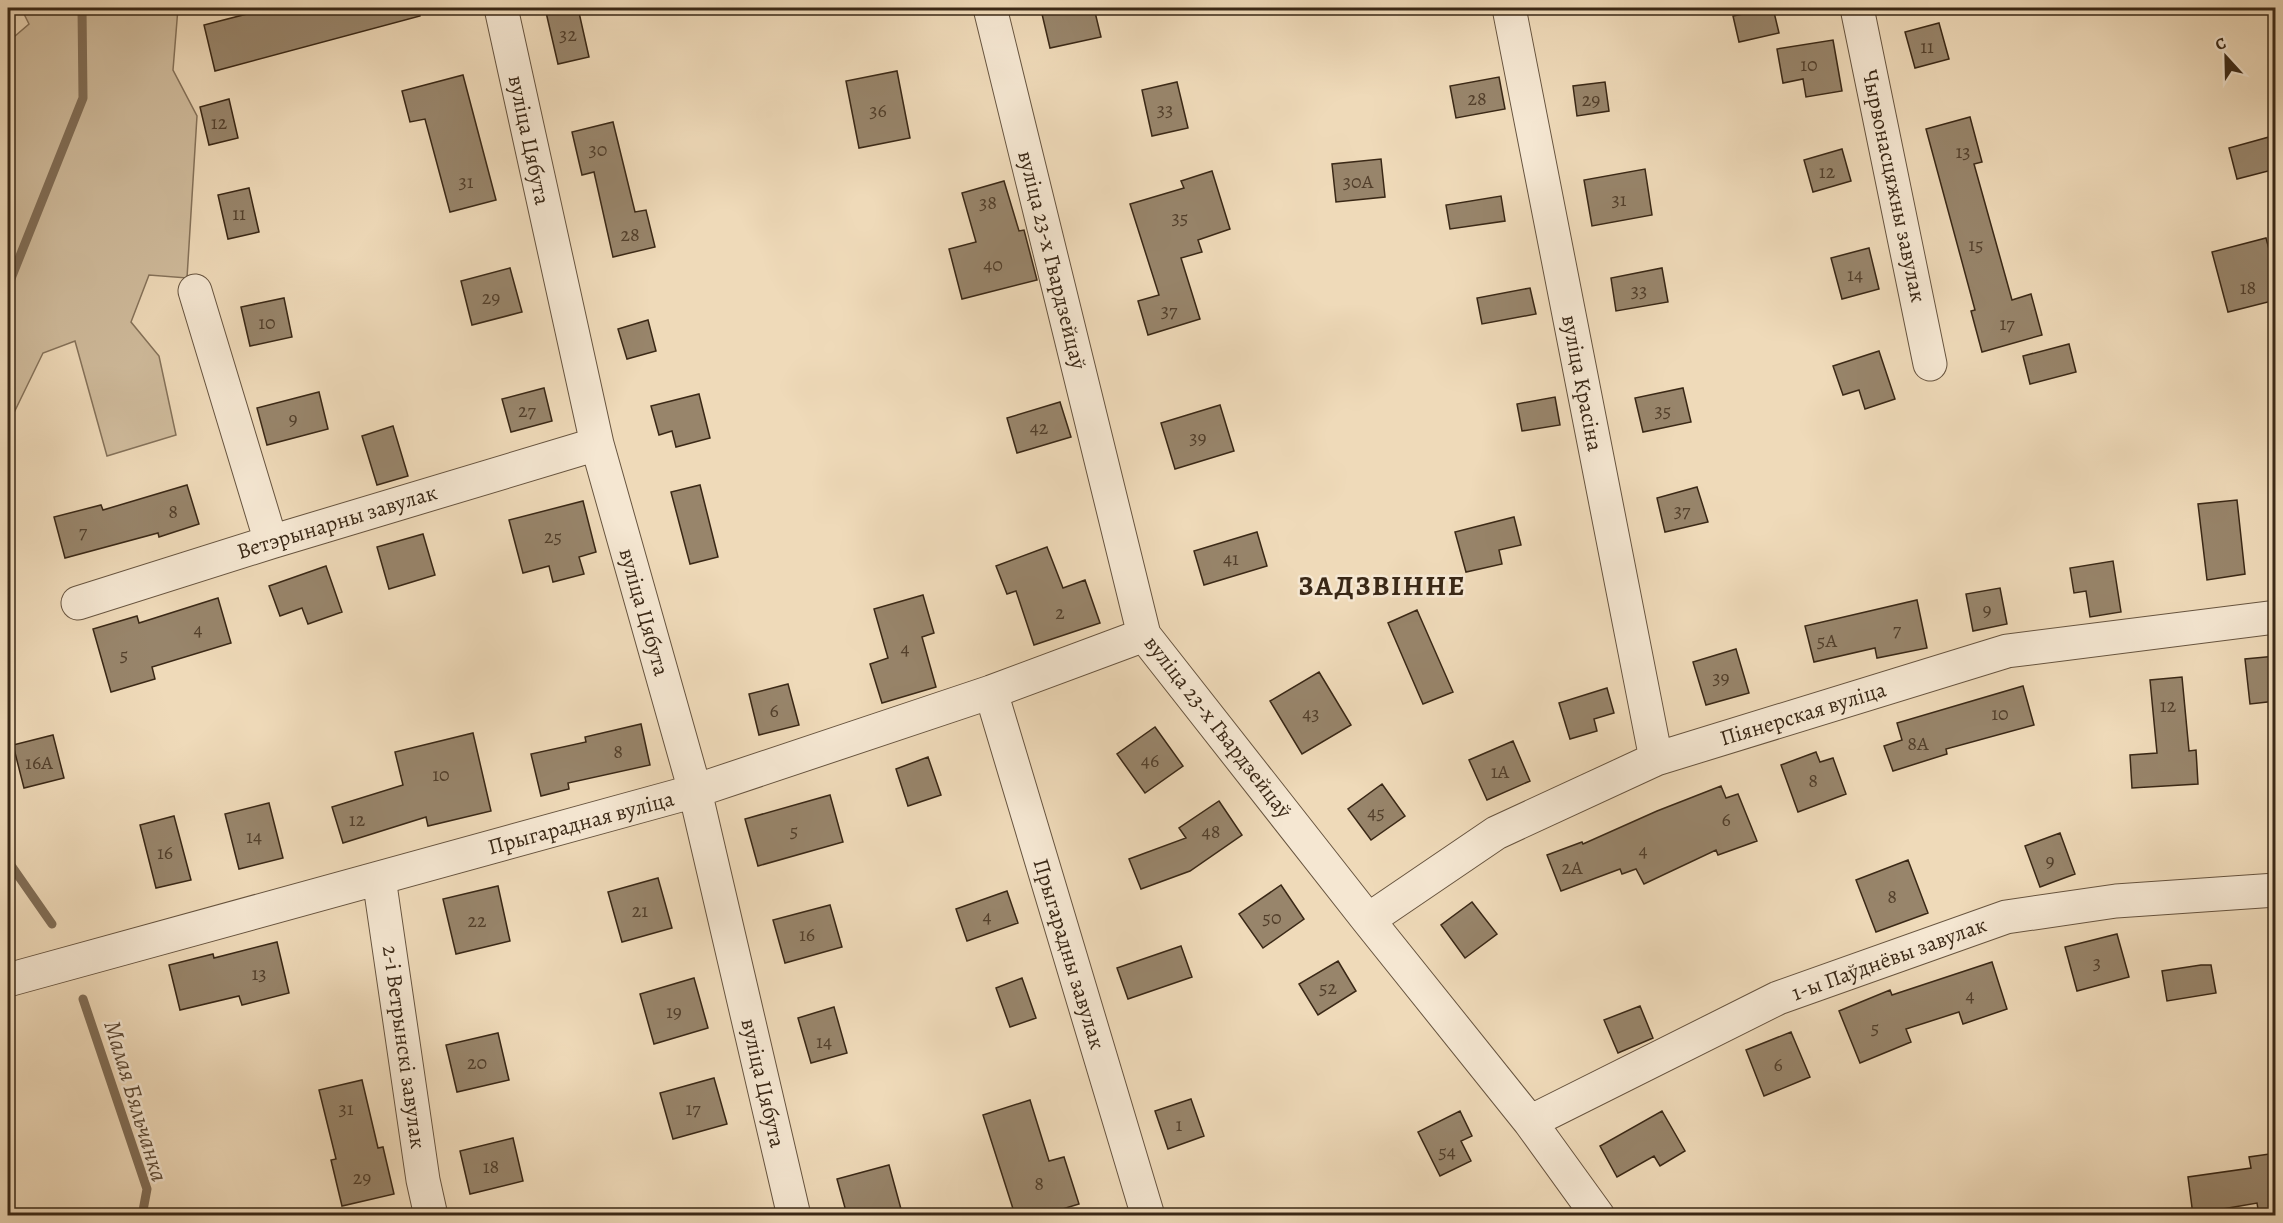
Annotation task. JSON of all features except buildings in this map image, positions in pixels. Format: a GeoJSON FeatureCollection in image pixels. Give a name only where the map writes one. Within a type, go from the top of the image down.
{"type":"FeatureCollection","features":[{"type":"Feature","properties":{"kind":"street","name":"вуліца Цябута"},"geometry":{"type":"LineString","coordinates":[[501,8],[597,444],[694,791],[795,1215]]}},
{"type":"Feature","properties":{"kind":"street","name":"вуліца 23-х Гвардзейцаў"},"geometry":{"type":"LineString","coordinates":[[990,8],[1144,635],[1530,1122],[1598,1215]]}},
{"type":"Feature","properties":{"kind":"street","name":"вуліца Красіна"},"geometry":{"type":"LineString","coordinates":[[1509,8],[1656,759]]}},
{"type":"Feature","properties":{"kind":"street","name":"Чырвонасцяжны завулак"},"geometry":{"type":"LineString","coordinates":[[1857,8],[1930,364]]}},
{"type":"Feature","properties":{"kind":"street"},"geometry":{"type":"LineString","coordinates":[[195,291],[272,542]]}},
{"type":"Feature","properties":{"kind":"street","name":"Ветэрынарны завулак"},"geometry":{"type":"LineString","coordinates":[[78,603],[597,444]]}},
{"type":"Feature","properties":{"kind":"street","name":"Піянерская вуліца"},"geometry":{"type":"LineString","coordinates":[[1368,920],[1496,833],[1656,759],[2007,651],[2276,617]]}},
{"type":"Feature","properties":{"kind":"street","name":"Прыгарадная вуліца"},"geometry":{"type":"LineString","coordinates":[[8,980],[694,791],[991,692],[1144,635]]}},
{"type":"Feature","properties":{"kind":"street","name":"Прыгарадны завулак"},"geometry":{"type":"LineString","coordinates":[[991,692],[1148,1215]]}},
{"type":"Feature","properties":{"kind":"street","name":"2-і Ветрынскі завулак"},"geometry":{"type":"LineString","coordinates":[[379,878],[423,1180],[431,1215]]}},
{"type":"Feature","properties":{"kind":"street","name":"1-ы Паўднёвы завулак"},"geometry":{"type":"LineString","coordinates":[[1530,1122],[1778,998],[2006,917],[2116,901],[2276,890]]}},
{"type":"Feature","properties":{"kind":"shaded area"},"geometry":{"type":"Polygon","coordinates":[[[21,8],[178,8],[173,70],[197,116],[187,278],[149,275],[131,322],[159,356],[176,435],[107,456],[75,341],[43,353],[8,425],[8,42],[29,24],[21,8]]]}},
{"type":"Feature","properties":{"kind":"waterway","name":"Малая Бяльчанка"},"geometry":{"type":"LineString","coordinates":[[8,286],[83,98],[82,8]]}},
{"type":"Feature","properties":{"kind":"waterway","name":"Малая Бяльчанка"},"geometry":{"type":"LineString","coordinates":[[8,861],[52,924]]}},
{"type":"Feature","properties":{"kind":"waterway","name":"Малая Бяльчанка"},"geometry":{"type":"LineString","coordinates":[[83,999],[147,1189],[142,1216]]}},
{"type":"Feature","properties":{"kind":"district","name":"ЗАДЗВІННЕ"},"geometry":{"type":"Point","coordinates":[1382,586]}}]}
